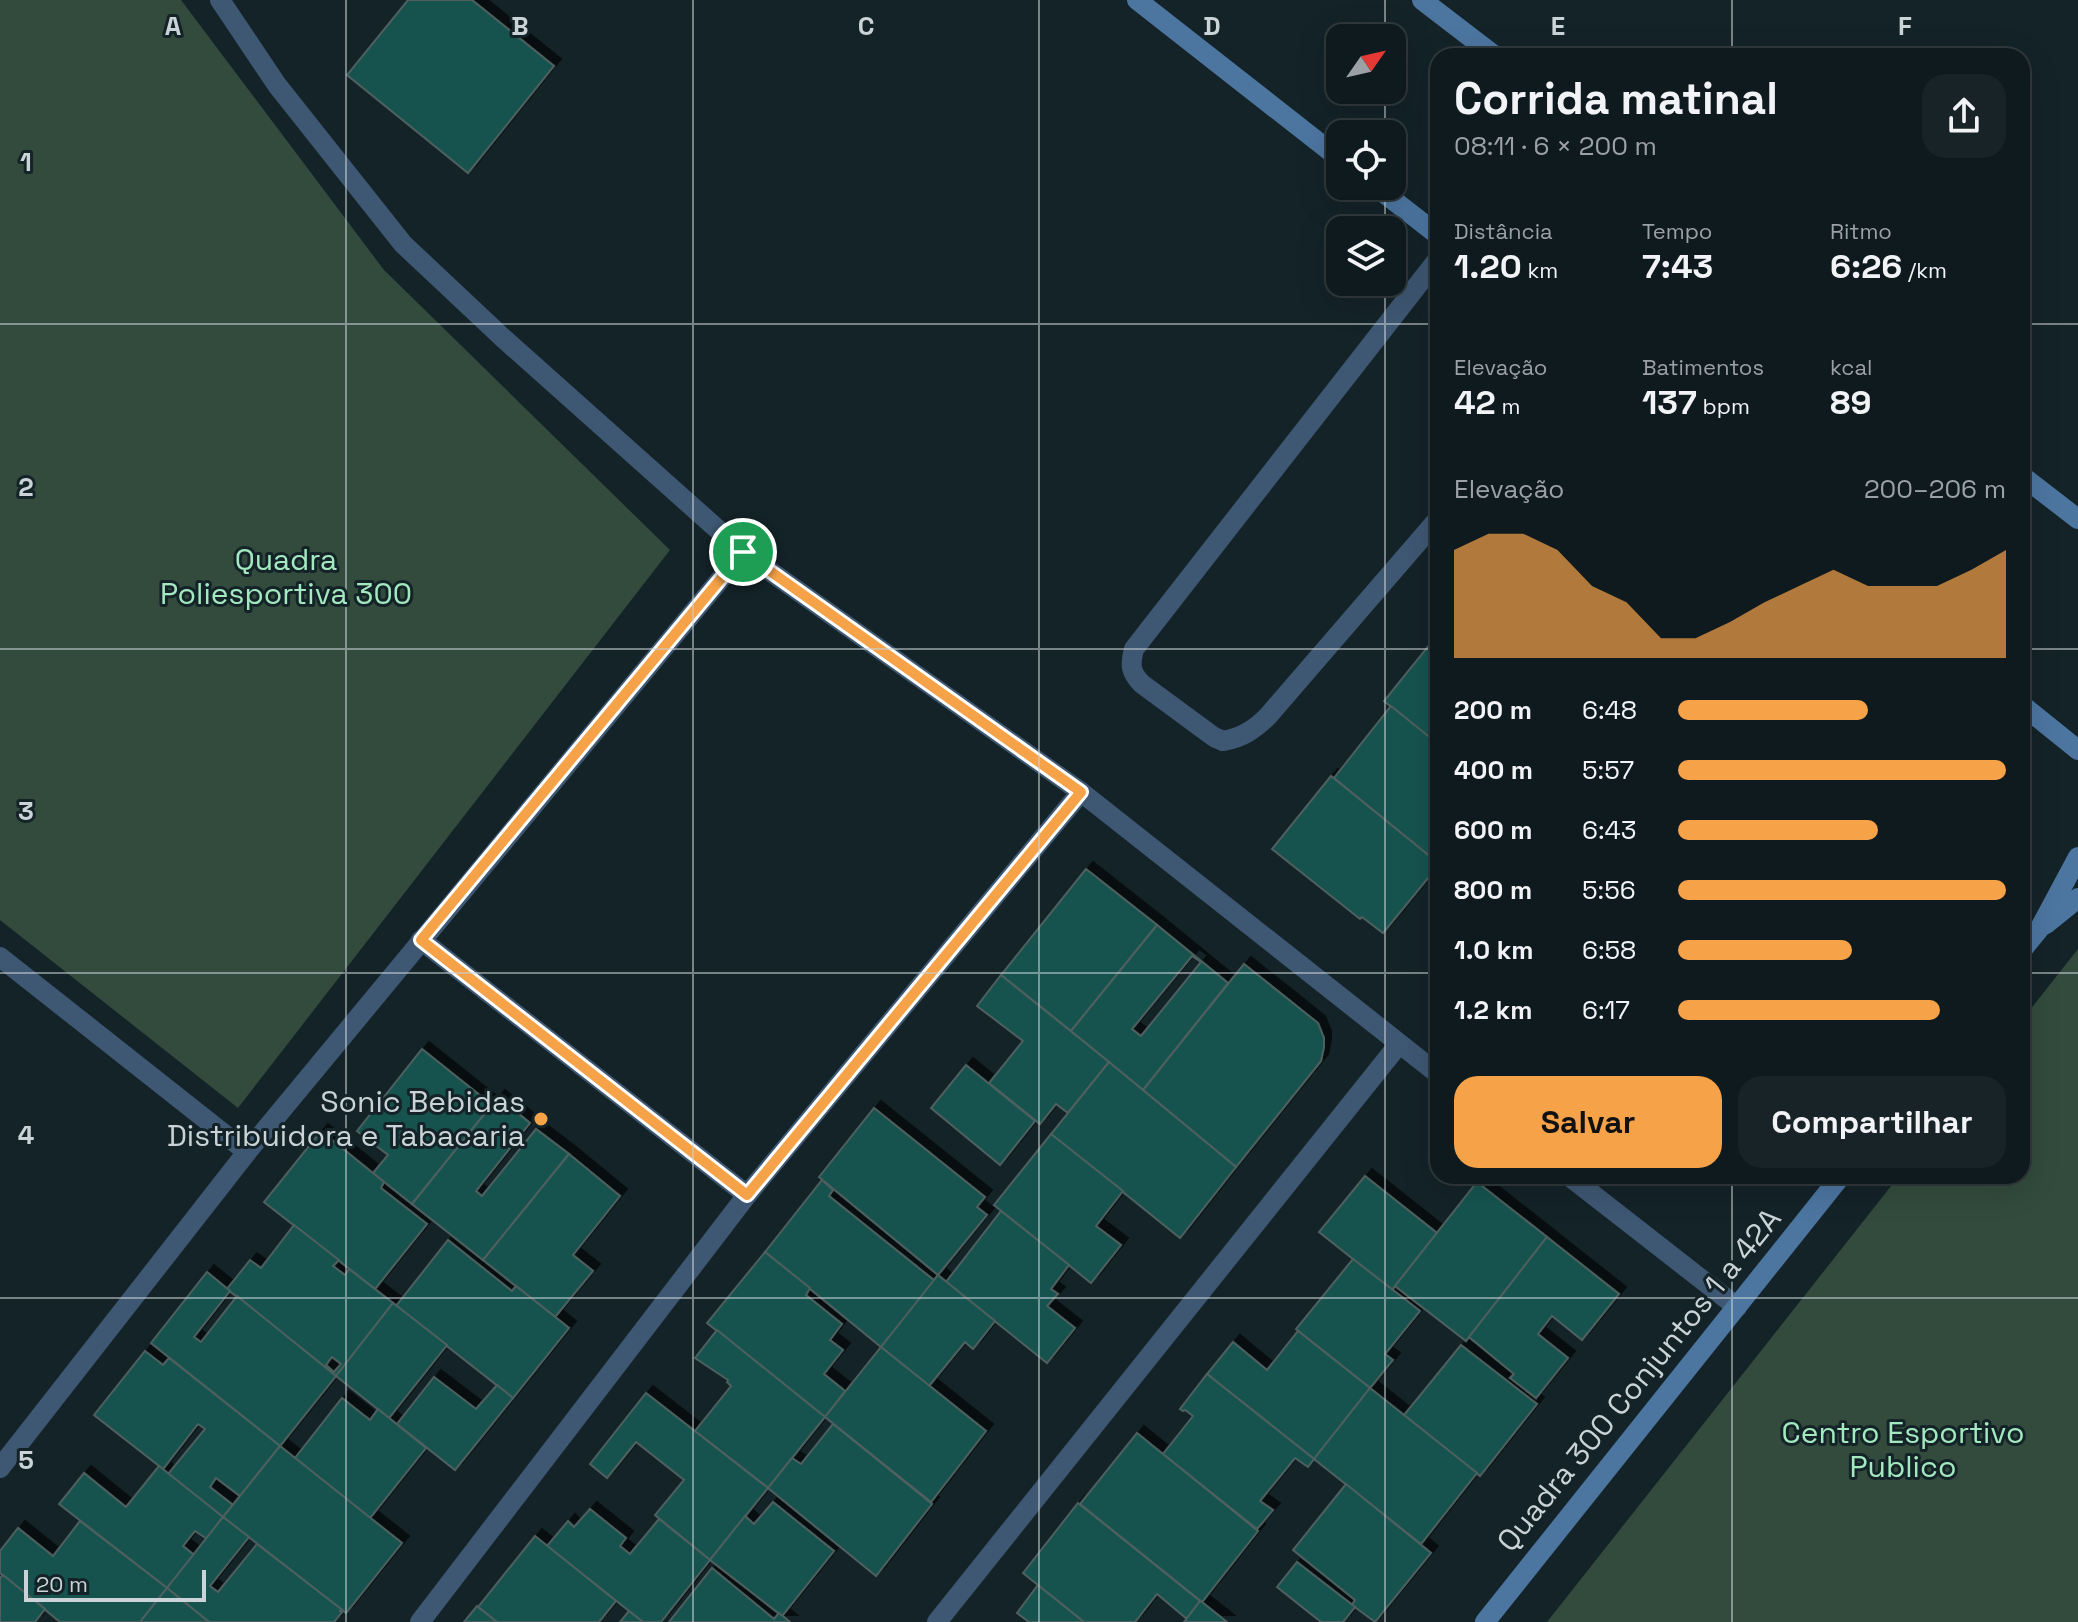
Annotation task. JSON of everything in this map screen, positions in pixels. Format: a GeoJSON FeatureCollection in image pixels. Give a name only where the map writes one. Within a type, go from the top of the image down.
{"type":"FeatureCollection","features":[{"type":"Feature","properties":{"kind":"street"},"geometry":{"type":"LineString","coordinates":[[220,0],[277,85],[403,244],[503,338],[743,552],[1081,792],[1430,1068]]}},
{"type":"Feature","properties":{"kind":"street"},"geometry":{"type":"LineString","coordinates":[[1137,0],[1326,148]]}},
{"type":"Feature","properties":{"kind":"street"},"geometry":{"type":"LineString","coordinates":[[1422,0],[1485,48]]}},
{"type":"Feature","properties":{"kind":"street"},"geometry":{"type":"LineString","coordinates":[[1393,200],[1430,229]]}},
{"type":"Feature","properties":{"kind":"street"},"geometry":{"type":"LineString","coordinates":[[1430,269],[1134,649],[1131,662],[1134,675],[1214,737],[1223,741],[1244,735],[1268,716],[1430,528]]}},
{"type":"Feature","properties":{"kind":"street"},"geometry":{"type":"LineString","coordinates":[[2030,482],[2078,519]]}},
{"type":"Feature","properties":{"kind":"street"},"geometry":{"type":"LineString","coordinates":[[0,1468],[247,1152],[743,552]]}},
{"type":"Feature","properties":{"kind":"street"},"geometry":{"type":"LineString","coordinates":[[2030,711],[2078,750]]}},
{"type":"Feature","properties":{"kind":"street"},"geometry":{"type":"LineString","coordinates":[[420,1622],[747,1195],[1081,792]]}},
{"type":"Feature","properties":{"kind":"street"},"geometry":{"type":"LineString","coordinates":[[2030,940],[2040,928],[2078,857]]}},
{"type":"Feature","properties":{"kind":"street"},"geometry":{"type":"LineString","coordinates":[[2040,928],[2078,898]]}},
{"type":"Feature","properties":{"kind":"street"},"geometry":{"type":"LineString","coordinates":[[421,940],[747,1195]]}},
{"type":"Feature","properties":{"kind":"street"},"geometry":{"type":"LineString","coordinates":[[0,957],[247,1152]]}},
{"type":"Feature","properties":{"kind":"street"},"geometry":{"type":"LineString","coordinates":[[937,1622],[1399,1044]]}},
{"type":"Feature","properties":{"kind":"street"},"geometry":{"type":"LineString","coordinates":[[1579,1184],[1737,1307]]}},
{"type":"Feature","properties":{"kind":"street","name":"Quadra 300 Conjuntos 1 a 42A"},"geometry":{"type":"LineString","coordinates":[[1485,1622],[1835,1184]]}},
{"type":"Feature","properties":{"kind":"green space","name":"Quadra Poliesportiva 300"},"geometry":{"type":"Polygon","coordinates":[[[0,0],[181,0],[384,270],[670,550],[238,1108],[0,920],[0,0]]]}},
{"type":"Feature","properties":{"kind":"green space","name":"Centro Esportivo Publico"},"geometry":{"type":"Polygon","coordinates":[[[2078,949],[2078,1622],[1547,1622],[1893,1184],[2030,1184],[2030,1010],[2078,949]]]}},
{"type":"Feature","properties":{"kind":"building"},"geometry":{"type":"Polygon","coordinates":[[[408,0],[472,0],[554,66],[468,173],[347,75],[408,0]]]}},
{"type":"Feature","properties":{"kind":"building"},"geometry":{"type":"Polygon","coordinates":[[[1430,644],[1430,738],[1384,701],[1430,644]]]}},
{"type":"Feature","properties":{"kind":"building"},"geometry":{"type":"Polygon","coordinates":[[[1391,706],[1430,738],[1430,856],[1334,778],[1391,706]]]}},
{"type":"Feature","properties":{"kind":"building"},"geometry":{"type":"Polygon","coordinates":[[[1331,776],[1430,856],[1430,876],[1383,933],[1362,917],[1360,919],[1272,849],[1331,776]]]}},
{"type":"Feature","properties":{"kind":"building"},"geometry":{"type":"Polygon","coordinates":[[[1086,869],[1157,925],[1071,1031],[1001,975],[1086,869]]]}},
{"type":"Feature","properties":{"kind":"building"},"geometry":{"type":"Polygon","coordinates":[[[1157,925],[1228,983],[1143,1090],[1071,1031],[1157,925]],[[1192,956],[1132,1029],[1141,1036],[1201,962],[1192,956]]]}},
{"type":"Feature","properties":{"kind":"building"},"geometry":{"type":"Polygon","coordinates":[[[1244,964],[1318,1023],[1324,1047],[1321,1061],[1236,1167],[1143,1090],[1244,964]]]}},
{"type":"Feature","properties":{"kind":"building"},"geometry":{"type":"Polygon","coordinates":[[[1001,975],[1109,1062],[1068,1113],[1056,1104],[1040,1124],[989,1083],[1023,1041],[977,1006],[1001,975]]]}},
{"type":"Feature","properties":{"kind":"building"},"geometry":{"type":"Polygon","coordinates":[[[422,1049],[492,1105],[412,1204],[373,1173],[388,1155],[357,1131],[422,1049]]]}},
{"type":"Feature","properties":{"kind":"building"},"geometry":{"type":"Polygon","coordinates":[[[1109,1062],[1236,1167],[1180,1238],[1051,1134],[1109,1062]]]}},
{"type":"Feature","properties":{"kind":"building"},"geometry":{"type":"Polygon","coordinates":[[[966,1065],[1035,1121],[1000,1165],[931,1108],[966,1065]]]}},
{"type":"Feature","properties":{"kind":"building"},"geometry":{"type":"Polygon","coordinates":[[[498,1097],[530,1123],[476,1191],[482,1196],[536,1129],[569,1154],[483,1260],[412,1204],[498,1097]]]}},
{"type":"Feature","properties":{"kind":"building"},"geometry":{"type":"Polygon","coordinates":[[[874,1108],[985,1197],[977,1207],[987,1215],[938,1275],[819,1177],[874,1108]]]}},
{"type":"Feature","properties":{"kind":"building"},"geometry":{"type":"Polygon","coordinates":[[[321,1131],[384,1182],[381,1188],[427,1224],[375,1289],[264,1202],[321,1131]]]}},
{"type":"Feature","properties":{"kind":"building"},"geometry":{"type":"Polygon","coordinates":[[[1051,1134],[1123,1191],[1096,1226],[1121,1245],[1091,1283],[994,1205],[1051,1134]]]}},
{"type":"Feature","properties":{"kind":"building"},"geometry":{"type":"Polygon","coordinates":[[[569,1154],[620,1196],[573,1255],[593,1271],[555,1317],[483,1260],[569,1154]]]}},
{"type":"Feature","properties":{"kind":"building"},"geometry":{"type":"Polygon","coordinates":[[[1365,1176],[1437,1233],[1392,1290],[1319,1232],[1365,1176]]]}},
{"type":"Feature","properties":{"kind":"building"},"geometry":{"type":"Polygon","coordinates":[[[822,1180],[833,1190],[829,1196],[935,1281],[881,1347],[765,1252],[822,1180]]]}},
{"type":"Feature","properties":{"kind":"building"},"geometry":{"type":"Polygon","coordinates":[[[1475,1184],[1480,1184],[1547,1237],[1466,1341],[1395,1286],[1475,1184]]]}},
{"type":"Feature","properties":{"kind":"building"},"geometry":{"type":"Polygon","coordinates":[[[1001,1211],[1069,1265],[1051,1289],[1058,1294],[1047,1306],[1075,1328],[1047,1363],[946,1282],[1001,1211]]]}},
{"type":"Feature","properties":{"kind":"building"},"geometry":{"type":"Polygon","coordinates":[[[294,1225],[339,1260],[333,1266],[345,1275],[349,1269],[393,1303],[336,1376],[227,1289],[250,1260],[261,1268],[294,1225]],[[332,1357],[326,1365],[334,1372],[341,1364],[332,1357]]]}},
{"type":"Feature","properties":{"kind":"building"},"geometry":{"type":"Polygon","coordinates":[[[1547,1237],[1619,1294],[1582,1340],[1552,1316],[1538,1334],[1568,1358],[1536,1398],[1510,1378],[1514,1374],[1469,1337],[1547,1237]]]}},
{"type":"Feature","properties":{"kind":"building"},"geometry":{"type":"Polygon","coordinates":[[[448,1240],[512,1291],[516,1286],[569,1328],[513,1398],[396,1306],[448,1240]]]}},
{"type":"Feature","properties":{"kind":"building"},"geometry":{"type":"Polygon","coordinates":[[[765,1252],[810,1288],[806,1295],[842,1324],[830,1340],[843,1350],[824,1374],[845,1391],[825,1417],[707,1323],[765,1252]]]}},
{"type":"Feature","properties":{"kind":"building"},"geometry":{"type":"Polygon","coordinates":[[[1353,1259],[1420,1311],[1385,1354],[1393,1360],[1370,1388],[1296,1329],[1353,1259]]]}},
{"type":"Feature","properties":{"kind":"building"},"geometry":{"type":"Polygon","coordinates":[[[207,1272],[230,1291],[194,1337],[201,1342],[237,1296],[336,1376],[280,1446],[151,1343],[207,1272]]]}},
{"type":"Feature","properties":{"kind":"building"},"geometry":{"type":"Polygon","coordinates":[[[938,1275],[995,1321],[973,1349],[965,1342],[929,1386],[881,1347],[938,1275]]]}},
{"type":"Feature","properties":{"kind":"building"},"geometry":{"type":"Polygon","coordinates":[[[393,1303],[447,1345],[389,1418],[336,1376],[393,1303]]]}},
{"type":"Feature","properties":{"kind":"building"},"geometry":{"type":"Polygon","coordinates":[[[717,1330],[825,1417],[768,1488],[695,1431],[731,1386],[728,1380],[695,1358],[717,1330]]]}},
{"type":"Feature","properties":{"kind":"building"},"geometry":{"type":"Polygon","coordinates":[[[1298,1331],[1370,1388],[1314,1459],[1207,1374],[1233,1342],[1267,1370],[1298,1331]]]}},
{"type":"Feature","properties":{"kind":"building"},"geometry":{"type":"Polygon","coordinates":[[[1461,1345],[1537,1404],[1480,1476],[1404,1415],[1461,1345]]]}},
{"type":"Feature","properties":{"kind":"building"},"geometry":{"type":"Polygon","coordinates":[[[881,1347],[986,1431],[931,1502],[825,1417],[881,1347]]]}},
{"type":"Feature","properties":{"kind":"building"},"geometry":{"type":"Polygon","coordinates":[[[145,1351],[163,1365],[169,1358],[280,1446],[240,1496],[216,1478],[210,1487],[233,1505],[223,1517],[168,1474],[205,1429],[198,1424],[163,1469],[94,1415],[145,1351]]]}},
{"type":"Feature","properties":{"kind":"building"},"geometry":{"type":"Polygon","coordinates":[[[1207,1374],[1314,1459],[1308,1467],[1295,1458],[1260,1501],[1273,1510],[1257,1529],[1163,1454],[1193,1416],[1180,1409],[1207,1374]]]}},
{"type":"Feature","properties":{"kind":"building"},"geometry":{"type":"Polygon","coordinates":[[[434,1377],[476,1409],[497,1385],[513,1398],[455,1470],[397,1424],[434,1377]]]}},
{"type":"Feature","properties":{"kind":"building"},"geometry":{"type":"Polygon","coordinates":[[[1370,1388],[1477,1473],[1421,1544],[1314,1459],[1370,1388]]]}},
{"type":"Feature","properties":{"kind":"building"},"geometry":{"type":"Polygon","coordinates":[[[646,1393],[768,1488],[710,1560],[655,1515],[684,1480],[636,1442],[607,1478],[590,1464],[646,1393]]]}},
{"type":"Feature","properties":{"kind":"building"},"geometry":{"type":"Polygon","coordinates":[[[342,1398],[370,1420],[378,1409],[426,1448],[370,1518],[295,1458],[342,1398]]]}},
{"type":"Feature","properties":{"kind":"building"},"geometry":{"type":"Polygon","coordinates":[[[833,1424],[932,1504],[876,1576],[768,1488],[792,1458],[801,1464],[833,1424]]]}},
{"type":"Feature","properties":{"kind":"building"},"geometry":{"type":"Polygon","coordinates":[[[1137,1433],[1258,1531],[1202,1602],[1080,1504],[1137,1433]]]}},
{"type":"Feature","properties":{"kind":"building"},"geometry":{"type":"Polygon","coordinates":[[[280,1446],[402,1543],[346,1613],[223,1517],[280,1446]]]}},
{"type":"Feature","properties":{"kind":"building"},"geometry":{"type":"Polygon","coordinates":[[[159,1466],[223,1517],[207,1539],[195,1531],[183,1546],[194,1555],[167,1588],[59,1504],[84,1473],[126,1507],[159,1466]]]}},
{"type":"Feature","properties":{"kind":"building"},"geometry":{"type":"Polygon","coordinates":[[[1346,1484],[1431,1553],[1375,1622],[1352,1605],[1355,1600],[1293,1550],[1346,1484]]]}},
{"type":"Feature","properties":{"kind":"building"},"geometry":{"type":"Polygon","coordinates":[[[773,1502],[834,1551],[782,1616],[710,1560],[745,1516],[754,1524],[773,1502]]]}},
{"type":"Feature","properties":{"kind":"building"},"geometry":{"type":"Polygon","coordinates":[[[1078,1503],[1200,1601],[1187,1619],[1157,1594],[1135,1622],[1084,1622],[1023,1573],[1078,1503]]]}},
{"type":"Feature","properties":{"kind":"building"},"geometry":{"type":"Polygon","coordinates":[[[590,1509],[626,1538],[620,1546],[630,1554],[659,1519],[710,1560],[661,1622],[643,1622],[547,1546],[568,1521],[574,1527],[590,1509]]]}},
{"type":"Feature","properties":{"kind":"building"},"geometry":{"type":"Polygon","coordinates":[[[223,1517],[249,1537],[210,1586],[218,1592],[257,1544],[341,1609],[334,1622],[209,1622],[167,1588],[223,1517]]]}},
{"type":"Feature","properties":{"kind":"building"},"geometry":{"type":"Polygon","coordinates":[[[80,1521],[167,1588],[140,1622],[60,1622],[0,1573],[0,1551],[18,1528],[53,1556],[80,1521]]]}},
{"type":"Feature","properties":{"kind":"building"},"geometry":{"type":"Polygon","coordinates":[[[535,1536],[616,1601],[599,1622],[497,1622],[478,1607],[535,1536]]]}},
{"type":"Feature","properties":{"kind":"building"},"geometry":{"type":"Polygon","coordinates":[[[1297,1562],[1355,1607],[1343,1622],[1321,1622],[1277,1587],[1297,1562]]]}},
{"type":"Feature","properties":{"kind":"building"},"geometry":{"type":"Polygon","coordinates":[[[712,1568],[774,1619],[779,1613],[790,1622],[669,1622],[712,1568]]]}},
{"type":"Feature","properties":{"kind":"building"},"geometry":{"type":"Polygon","coordinates":[[[3,1575],[45,1609],[35,1622],[0,1622],[0,1578],[3,1575]]]}},
{"type":"Feature","properties":{"kind":"building"},"geometry":{"type":"Polygon","coordinates":[[[1038,1585],[1084,1622],[1029,1622],[1017,1613],[1038,1585]]]}},
{"type":"Feature","properties":{"kind":"building"},"geometry":{"type":"Polygon","coordinates":[[[167,1588],[209,1622],[140,1622],[167,1588]]]}},
{"type":"Feature","properties":{"kind":"building"},"geometry":{"type":"Polygon","coordinates":[[[1202,1602],[1227,1622],[1184,1622],[1202,1602]]]}},
{"type":"Feature","properties":{"kind":"building"},"geometry":{"type":"Polygon","coordinates":[[[478,1607],[497,1622],[464,1622],[478,1607]]]}},
{"type":"Feature","properties":{"kind":"building"},"geometry":{"type":"Polygon","coordinates":[[[629,1611],[643,1622],[620,1622],[629,1611]]]}},
{"type":"Feature","properties":{"kind":"place","name":"Sonic Bebidas Distribuidora e Tabacaria"},"geometry":{"type":"Point","coordinates":[541,1119]}},
{"type":"Feature","properties":{"kind":"route"},"geometry":{"type":"LineString","coordinates":[[743,552],[1081,792],[747,1195],[421,940],[743,552]]}}]}
